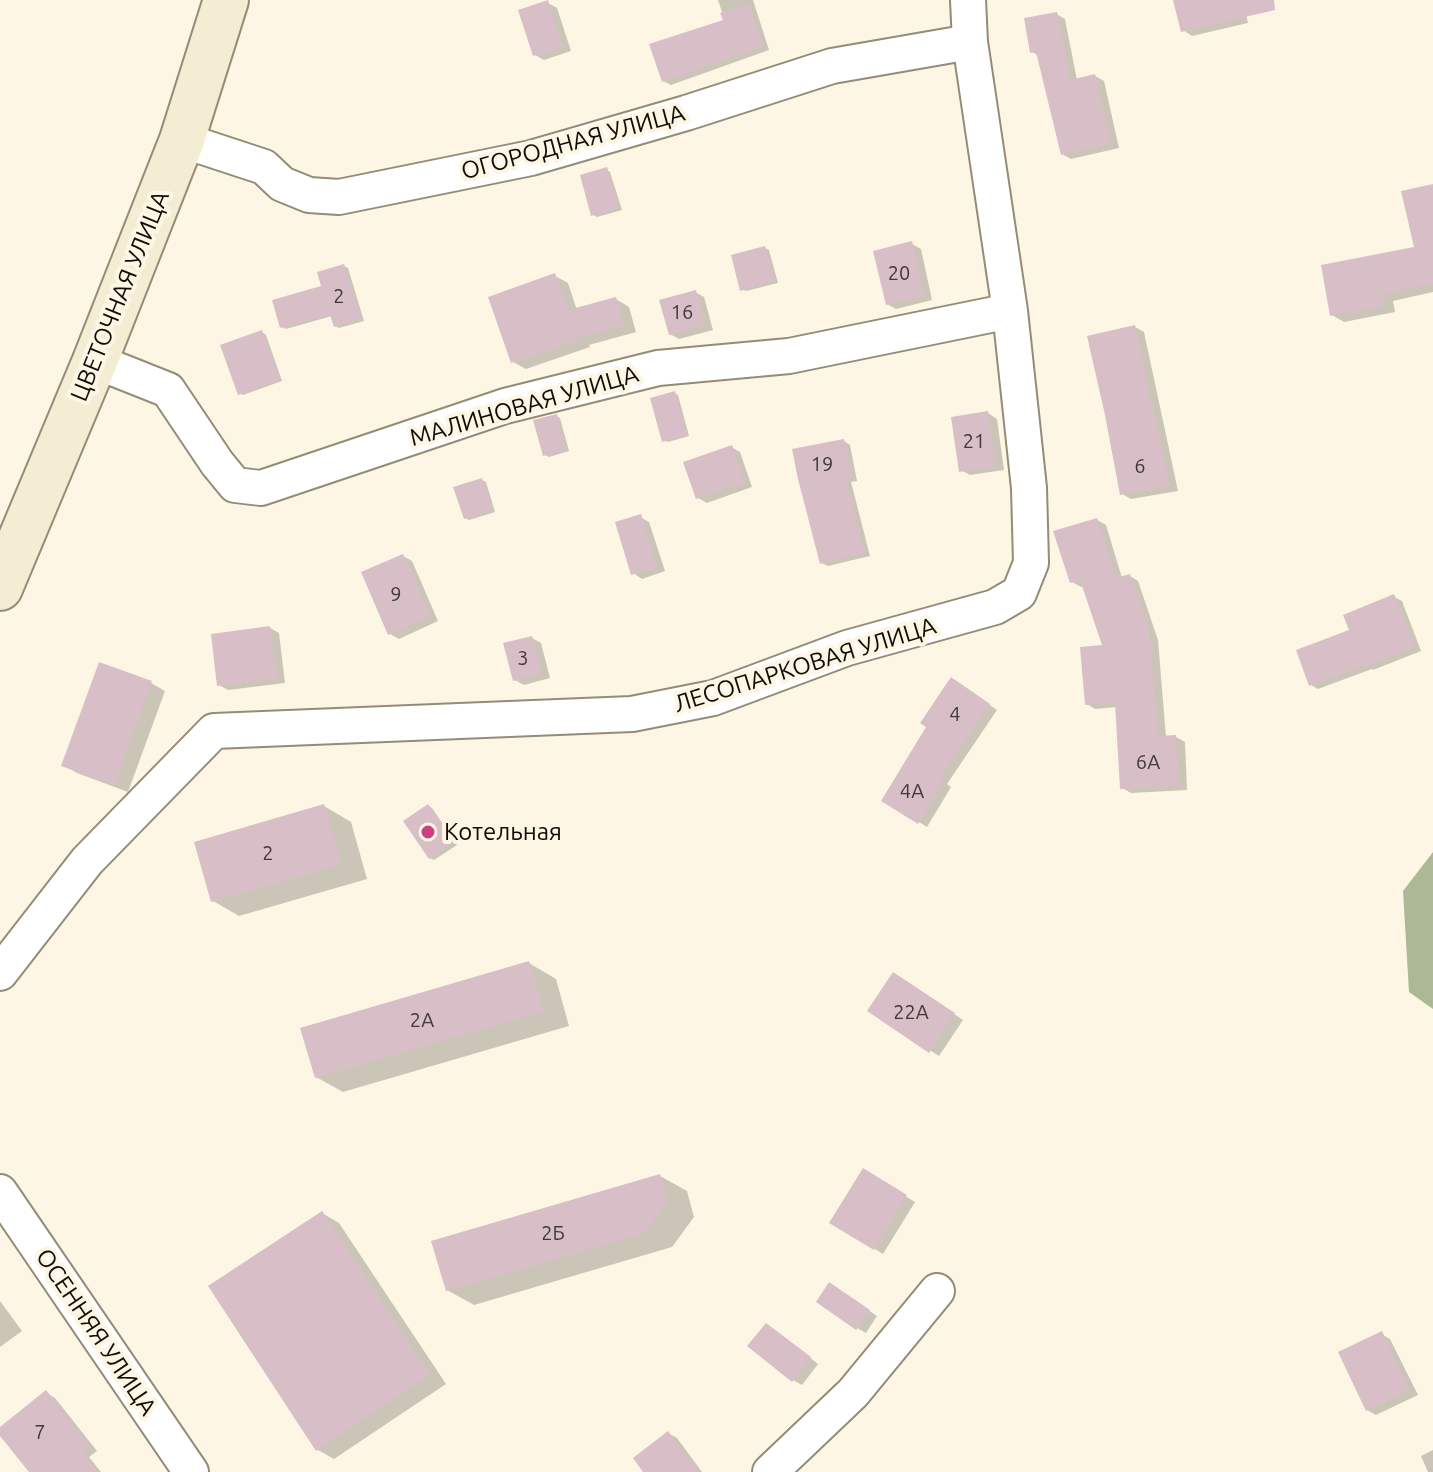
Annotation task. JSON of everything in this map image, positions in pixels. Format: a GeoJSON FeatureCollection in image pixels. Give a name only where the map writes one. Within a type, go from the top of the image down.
{"type":"FeatureCollection","features":[{"type":"Feature","properties":{"kind":"main road","name":"ЦВЕТОЧНАЯ УЛИЦА"},"geometry":{"type":"LineString","coordinates":[[0,588],[95,361],[182,140],[226,0]]}},
{"type":"Feature","properties":{"kind":"street","name":"ЛЕСОПАРКОВАЯ УЛИЦА"},"geometry":{"type":"LineString","coordinates":[[0,973],[87,861],[214,731],[632,714],[713,698],[847,648],[995,607],[1019,593],[1031,563],[1029,488],[1010,311],[970,42],[968,0]]}},
{"type":"Feature","properties":{"kind":"street","name":"ОГОРОДНАЯ УЛИЦА"},"geometry":{"type":"LineString","coordinates":[[182,140],[264,167],[282,184],[309,195],[339,197],[531,158],[832,66],[970,42]]}},
{"type":"Feature","properties":{"kind":"street","name":"МАЛИНОВАЯ УЛИЦА"},"geometry":{"type":"LineString","coordinates":[[95,361],[168,390],[235,485],[261,488],[505,406],[658,368],[789,356],[1010,311]]}},
{"type":"Feature","properties":{"kind":"street","name":"ОСЕННЯЯ УЛИЦА"},"geometry":{"type":"LineString","coordinates":[[0,1192],[191,1472]]}},
{"type":"Feature","properties":{"kind":"street"},"geometry":{"type":"LineString","coordinates":[[770,1472],[853,1393],[937,1291]]}},
{"type":"Feature","properties":{"kind":"green space"},"geometry":{"type":"Polygon","coordinates":[[[1433,852],[1433,1009],[1409,992],[1403,891],[1433,852]]]}},
{"type":"Feature","properties":{"kind":"building"},"geometry":{"type":"Polygon","coordinates":[[[548,0],[563,47],[533,56],[518,10],[548,0]]]}},
{"type":"Feature","properties":{"kind":"building"},"geometry":{"type":"Polygon","coordinates":[[[1173,0],[1274,0],[1275,10],[1181,32],[1173,0]]]}},
{"type":"Feature","properties":{"kind":"building"},"geometry":{"type":"Polygon","coordinates":[[[749,4],[763,46],[662,82],[649,44],[723,20],[720,13],[749,4]]]}},
{"type":"Feature","properties":{"kind":"building"},"geometry":{"type":"Polygon","coordinates":[[[1057,12],[1070,80],[1095,74],[1111,143],[1061,155],[1036,52],[1030,53],[1024,18],[1057,12]]]}},
{"type":"Feature","properties":{"kind":"building"},"geometry":{"type":"Polygon","coordinates":[[[607,167],[619,208],[591,216],[580,175],[607,167]]]}},
{"type":"Feature","properties":{"kind":"building"},"geometry":{"type":"Polygon","coordinates":[[[1433,184],[1433,285],[1382,295],[1384,306],[1330,316],[1321,265],[1414,247],[1401,191],[1433,184]]]}},
{"type":"Feature","properties":{"kind":"building"},"geometry":{"type":"Polygon","coordinates":[[[912,241],[925,296],[886,305],[873,251],[912,241]]]}},
{"type":"Feature","properties":{"kind":"building"},"geometry":{"type":"Polygon","coordinates":[[[765,246],[775,281],[740,291],[731,255],[765,246]]]}},
{"type":"Feature","properties":{"kind":"building"},"geometry":{"type":"Polygon","coordinates":[[[344,264],[361,319],[334,327],[330,315],[280,328],[272,300],[321,286],[317,272],[344,264]]]}},
{"type":"Feature","properties":{"kind":"building"},"geometry":{"type":"Polygon","coordinates":[[[555,273],[568,310],[616,297],[624,325],[511,363],[488,297],[555,273]]]}},
{"type":"Feature","properties":{"kind":"building"},"geometry":{"type":"Polygon","coordinates":[[[696,290],[705,325],[669,335],[659,300],[696,290]]]}},
{"type":"Feature","properties":{"kind":"building"},"geometry":{"type":"Polygon","coordinates":[[[1135,325],[1170,486],[1120,495],[1087,336],[1135,325]]]}},
{"type":"Feature","properties":{"kind":"building"},"geometry":{"type":"Polygon","coordinates":[[[262,330],[280,380],[238,395],[220,345],[262,330]]]}},
{"type":"Feature","properties":{"kind":"building"},"geometry":{"type":"Polygon","coordinates":[[[675,391],[687,435],[662,442],[650,398],[675,391]]]}},
{"type":"Feature","properties":{"kind":"building"},"geometry":{"type":"Polygon","coordinates":[[[988,411],[996,466],[959,472],[951,417],[988,411]]]}},
{"type":"Feature","properties":{"kind":"building"},"geometry":{"type":"Polygon","coordinates":[[[557,414],[566,450],[543,456],[533,420],[557,414]]]}},
{"type":"Feature","properties":{"kind":"building"},"geometry":{"type":"Polygon","coordinates":[[[844,439],[852,478],[846,479],[865,553],[820,564],[792,449],[844,439]]]}},
{"type":"Feature","properties":{"kind":"building"},"geometry":{"type":"Polygon","coordinates":[[[732,445],[744,482],[696,499],[683,462],[732,445]]]}},
{"type":"Feature","properties":{"kind":"building"},"geometry":{"type":"Polygon","coordinates":[[[482,478],[493,510],[464,519],[453,487],[482,478]]]}},
{"type":"Feature","properties":{"kind":"building"},"geometry":{"type":"Polygon","coordinates":[[[641,514],[657,567],[631,575],[615,522],[641,514]]]}},
{"type":"Feature","properties":{"kind":"building"},"geometry":{"type":"Polygon","coordinates":[[[1097,518],[1116,578],[1130,574],[1150,634],[1158,736],[1176,735],[1179,786],[1120,789],[1115,703],[1085,705],[1080,647],[1102,645],[1080,580],[1070,583],[1053,531],[1097,518]]]}},
{"type":"Feature","properties":{"kind":"building"},"geometry":{"type":"Polygon","coordinates":[[[403,554],[431,616],[388,635],[361,572],[403,554]]]}},
{"type":"Feature","properties":{"kind":"building"},"geometry":{"type":"Polygon","coordinates":[[[1394,594],[1415,647],[1309,686],[1296,650],[1349,630],[1343,615],[1394,594]]]}},
{"type":"Feature","properties":{"kind":"building"},"geometry":{"type":"Polygon","coordinates":[[[270,626],[277,678],[217,686],[211,634],[270,626]]]}},
{"type":"Feature","properties":{"kind":"building"},"geometry":{"type":"Polygon","coordinates":[[[532,636],[542,673],[513,681],[503,643],[532,636]]]}},
{"type":"Feature","properties":{"kind":"building"},"geometry":{"type":"Polygon","coordinates":[[[99,662],[152,681],[114,785],[61,766],[99,662]]]}},
{"type":"Feature","properties":{"kind":"building"},"geometry":{"type":"Polygon","coordinates":[[[951,677],[990,704],[940,778],[944,780],[918,824],[881,801],[926,727],[920,723],[951,677]]]}},
{"type":"Feature","properties":{"kind":"building"},"geometry":{"type":"Polygon","coordinates":[[[324,804],[342,864],[211,902],[194,842],[324,804]]]}},
{"type":"Feature","properties":{"kind":"building","name":"Котельная"},"geometry":{"type":"Polygon","coordinates":[[[428,804],[454,842],[429,859],[403,821],[428,804]]]}},
{"type":"Feature","properties":{"kind":"building"},"geometry":{"type":"Polygon","coordinates":[[[529,961],[544,1011],[315,1078],[300,1028],[529,961]]]}},
{"type":"Feature","properties":{"kind":"building"},"geometry":{"type":"Polygon","coordinates":[[[893,972],[955,1013],[929,1053],[867,1011],[893,972]]]}},
{"type":"Feature","properties":{"kind":"building"},"geometry":{"type":"Polygon","coordinates":[[[863,1168],[907,1195],[874,1250],[829,1223],[863,1168]]]}},
{"type":"Feature","properties":{"kind":"building"},"geometry":{"type":"Polygon","coordinates":[[[660,1174],[668,1201],[645,1233],[446,1291],[431,1241],[660,1174]]]}},
{"type":"Feature","properties":{"kind":"building"},"geometry":{"type":"Polygon","coordinates":[[[322,1211],[430,1374],[316,1451],[208,1286],[322,1211]]]}},
{"type":"Feature","properties":{"kind":"building"},"geometry":{"type":"Polygon","coordinates":[[[829,1282],[870,1310],[856,1330],[816,1302],[829,1282]]]}},
{"type":"Feature","properties":{"kind":"building"},"geometry":{"type":"Polygon","coordinates":[[[766,1323],[811,1357],[792,1382],[747,1346],[766,1323]]]}},
{"type":"Feature","properties":{"kind":"building"},"geometry":{"type":"Polygon","coordinates":[[[1382,1331],[1410,1390],[1366,1411],[1338,1352],[1382,1331]]]}},
{"type":"Feature","properties":{"kind":"building"},"geometry":{"type":"Polygon","coordinates":[[[46,1390],[90,1445],[82,1451],[98,1472],[29,1472],[0,1436],[0,1427],[46,1390]]]}},
{"type":"Feature","properties":{"kind":"building"},"geometry":{"type":"Polygon","coordinates":[[[668,1431],[699,1472],[643,1472],[633,1458],[668,1431]]]}},
{"type":"Feature","properties":{"kind":"place","name":"Котельная"},"geometry":{"type":"Point","coordinates":[428,832]}}]}
